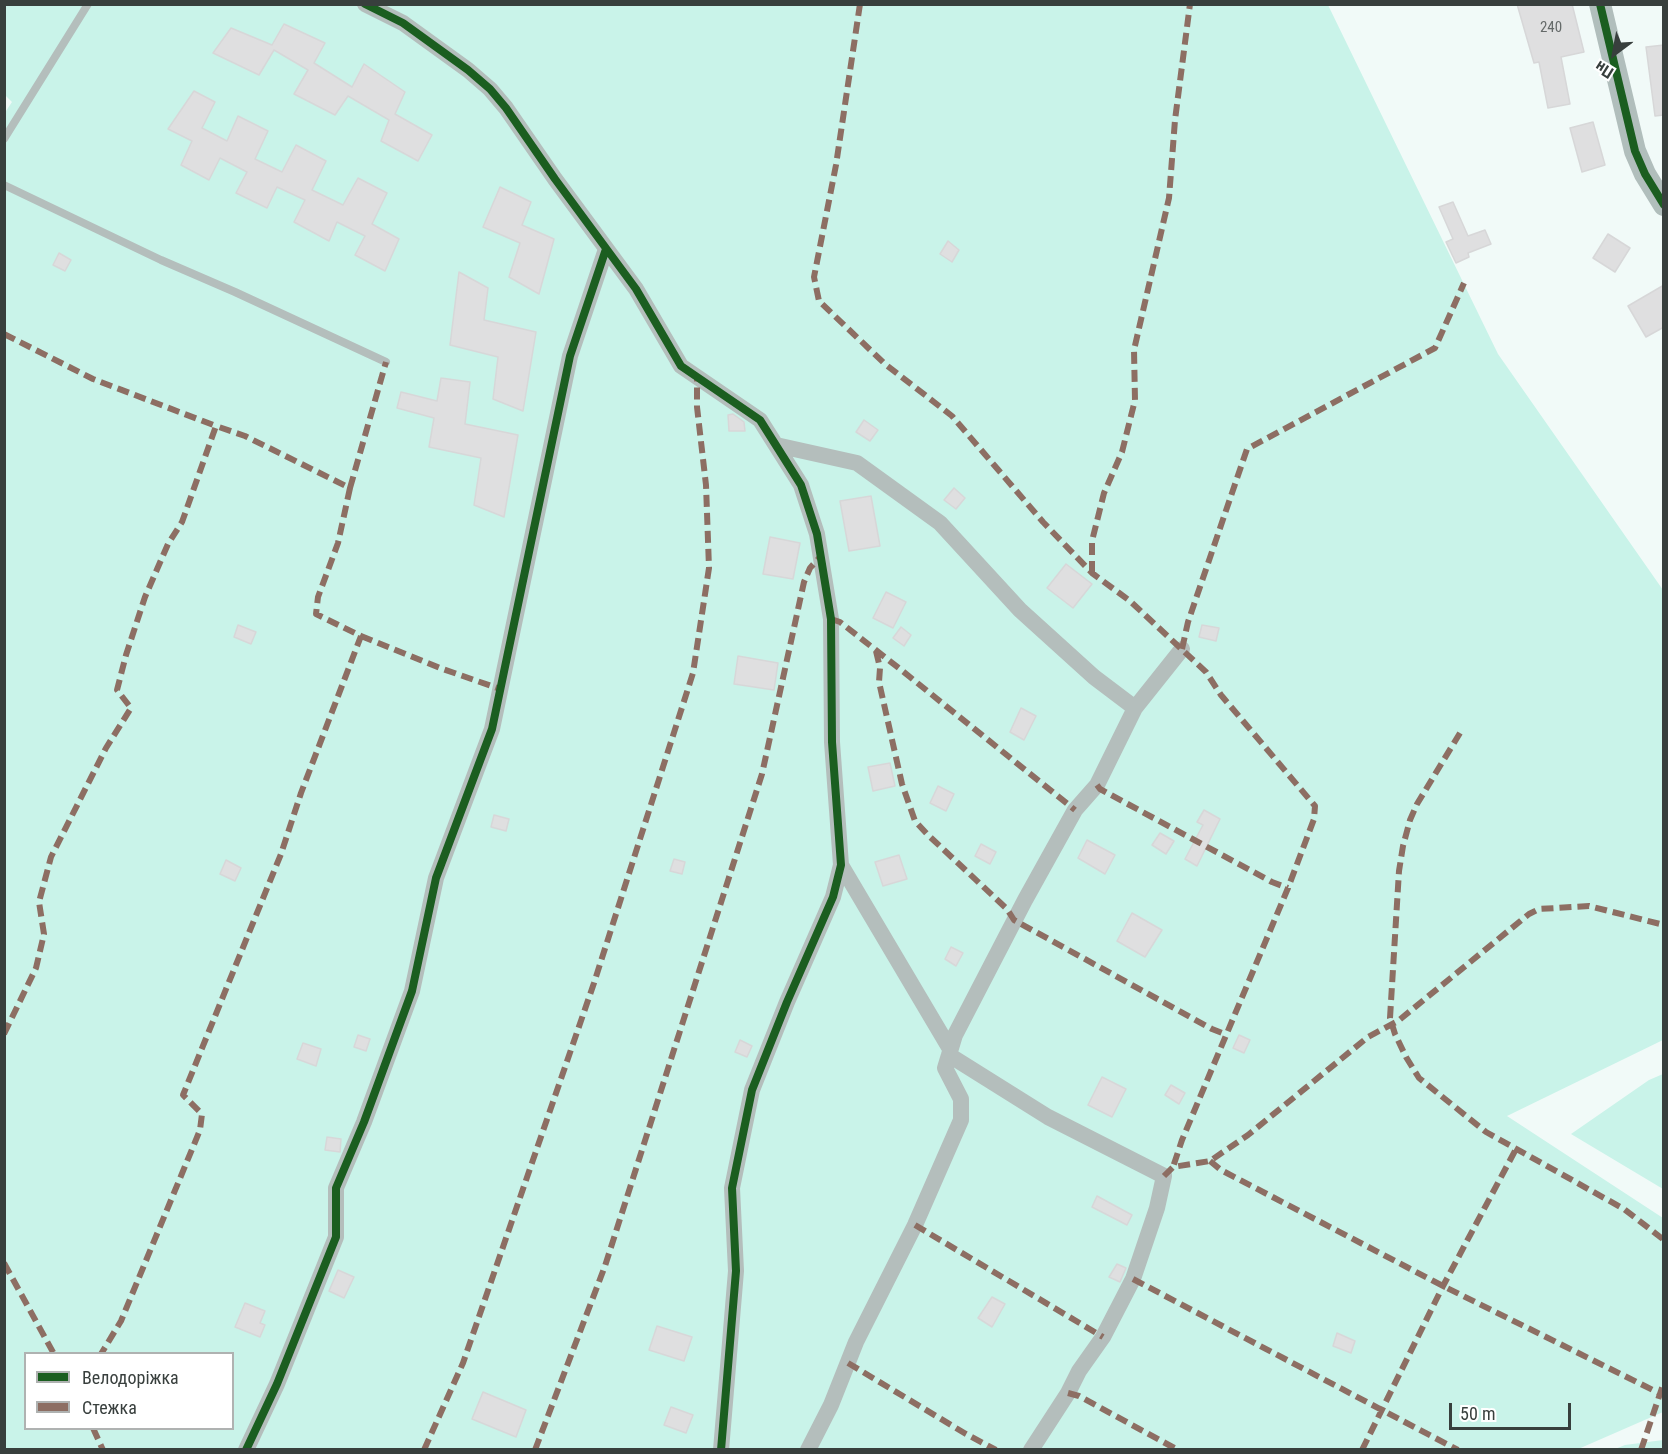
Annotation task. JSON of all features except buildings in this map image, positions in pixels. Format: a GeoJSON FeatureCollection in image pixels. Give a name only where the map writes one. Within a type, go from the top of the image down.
{"type":"FeatureCollection","features":[{"type":"Feature","properties":{"kind":"main road"},"geometry":{"type":"LineString","coordinates":[[1600,4],[1635,151],[1645,174],[1664,205]]}},
{"type":"Feature","properties":{"kind":"street"},"geometry":{"type":"LineString","coordinates":[[365,4],[403,23],[468,70],[490,89],[636,289],[681,366],[760,420],[801,485],[817,534],[831,619],[832,742],[841,865],[833,897],[787,1002],[749,1101],[732,1188],[736,1271],[721,1449]]}},
{"type":"Feature","properties":{"kind":"street"},"geometry":{"type":"LineString","coordinates":[[246,1449],[277,1384],[336,1237],[336,1188],[364,1122],[412,991],[436,878],[492,729],[570,356],[606,249]]}},
{"type":"Feature","properties":{"kind":"street"},"geometry":{"type":"LineString","coordinates":[[776,445],[857,463],[940,523],[1020,610],[1094,677],[1135,708]]}},
{"type":"Feature","properties":{"kind":"street"},"geometry":{"type":"LineString","coordinates":[[808,1449],[831,1406],[856,1342],[911,1234],[961,1120],[962,1099],[945,1068],[949,1052],[970,1004],[1075,810],[1097,785],[1135,708],[1182,649]]}},
{"type":"Feature","properties":{"kind":"street"},"geometry":{"type":"LineString","coordinates":[[841,865],[949,1052],[1048,1117],[1164,1176],[1157,1208],[1133,1279],[1103,1337],[1079,1371],[1068,1393],[1031,1449]]}},
{"type":"Feature","properties":{"kind":"lane"},"geometry":{"type":"LineString","coordinates":[[4,139],[65,50],[88,4]]}},
{"type":"Feature","properties":{"kind":"lane"},"geometry":{"type":"LineString","coordinates":[[4,185],[386,363]]}},
{"type":"Feature","properties":{"kind":"green space"},"geometry":{"type":"Polygon","coordinates":[[[5,5],[1328,5],[1498,354],[1663,590],[1663,1040],[1507,1116],[1663,1218],[1663,1412],[1576,1450],[5,1449],[4,114],[12,102],[5,95],[5,5]]]}},
{"type":"Feature","properties":{"kind":"green space"},"geometry":{"type":"Polygon","coordinates":[[[1663,1074],[1663,1189],[1571,1134],[1649,1080],[1663,1074]]]}},
{"type":"Feature","properties":{"kind":"green space"},"geometry":{"type":"Polygon","coordinates":[[[1663,1440],[1663,1449],[1615,1449],[1625,1445],[1663,1440]]]}},
{"type":"Feature","properties":{"kind":"marked path"},"geometry":{"type":"LineString","coordinates":[[860,4],[836,165],[814,277],[819,301],[885,364],[952,416],[1043,522],[1092,573],[1130,601],[1206,672],[1221,695],[1315,806],[1314,819],[1288,888],[1182,1140],[1173,1167]]}},
{"type":"Feature","properties":{"kind":"marked path"},"geometry":{"type":"LineString","coordinates":[[1092,573],[1092,541],[1104,493],[1122,452],[1135,400],[1134,350],[1169,198],[1175,120],[1190,4]]}},
{"type":"Feature","properties":{"kind":"marked path"},"geometry":{"type":"LineString","coordinates":[[1182,649],[1188,622],[1247,449],[1435,348],[1464,283]]}},
{"type":"Feature","properties":{"kind":"marked path"},"geometry":{"type":"LineString","coordinates":[[4,334],[93,379],[216,426]]}},
{"type":"Feature","properties":{"kind":"marked path"},"geometry":{"type":"LineString","coordinates":[[350,488],[386,362]]}},
{"type":"Feature","properties":{"kind":"marked path"},"geometry":{"type":"LineString","coordinates":[[424,1450],[463,1363],[594,983],[693,673],[709,568],[706,485],[697,407],[697,377]]}},
{"type":"Feature","properties":{"kind":"marked path"},"geometry":{"type":"LineString","coordinates":[[4,1034],[36,968],[44,934],[39,902],[51,857],[106,748],[131,708],[117,690],[126,655],[145,597],[168,544],[182,522],[216,426],[245,436],[350,488],[338,543],[318,597],[316,614],[361,636],[301,793],[281,854],[183,1095],[202,1114],[200,1130],[121,1321],[102,1352]]}},
{"type":"Feature","properties":{"kind":"marked path"},"geometry":{"type":"LineString","coordinates":[[535,1450],[605,1266],[762,774],[804,582],[810,568],[820,557]]}},
{"type":"Feature","properties":{"kind":"marked path"},"geometry":{"type":"LineString","coordinates":[[831,619],[840,622],[1075,810]]}},
{"type":"Feature","properties":{"kind":"marked path"},"geometry":{"type":"LineString","coordinates":[[361,636],[500,689]]}},
{"type":"Feature","properties":{"kind":"marked path"},"geometry":{"type":"LineString","coordinates":[[876,651],[880,668],[879,682],[902,784],[915,821],[1007,909],[1014,920],[1212,1029],[1227,1035]]}},
{"type":"Feature","properties":{"kind":"marked path"},"geometry":{"type":"LineString","coordinates":[[1460,733],[1417,804],[1403,846],[1399,871],[1390,1018],[1395,1034],[1419,1078],[1486,1132],[1624,1209],[1664,1240]]}},
{"type":"Feature","properties":{"kind":"marked path"},"geometry":{"type":"LineString","coordinates":[[1097,785],[1100,789],[1272,882],[1288,888]]}},
{"type":"Feature","properties":{"kind":"marked path"},"geometry":{"type":"LineString","coordinates":[[1164,1176],[1173,1167],[1210,1161],[1248,1135],[1368,1037],[1398,1021],[1529,914],[1539,909],[1589,906],[1664,925]]}},
{"type":"Feature","properties":{"kind":"marked path"},"geometry":{"type":"LineString","coordinates":[[1362,1450],[1443,1286],[1516,1149]]}},
{"type":"Feature","properties":{"kind":"marked path"},"geometry":{"type":"LineString","coordinates":[[1210,1161],[1221,1170],[1443,1286],[1659,1393]]}},
{"type":"Feature","properties":{"kind":"marked path"},"geometry":{"type":"LineString","coordinates":[[915,1225],[1103,1337]]}},
{"type":"Feature","properties":{"kind":"marked path"},"geometry":{"type":"LineString","coordinates":[[4,1263],[53,1352]]}},
{"type":"Feature","properties":{"kind":"marked path"},"geometry":{"type":"LineString","coordinates":[[1133,1279],[1458,1450]]}},
{"type":"Feature","properties":{"kind":"marked path"},"geometry":{"type":"LineString","coordinates":[[848,1363],[996,1450]]}},
{"type":"Feature","properties":{"kind":"marked path"},"geometry":{"type":"LineString","coordinates":[[1641,1450],[1664,1382]]}},
{"type":"Feature","properties":{"kind":"marked path"},"geometry":{"type":"LineString","coordinates":[[1068,1393],[1079,1396],[1178,1450]]}},
{"type":"Feature","properties":{"kind":"marked path"},"geometry":{"type":"LineString","coordinates":[[94,1430],[103,1450]]}},
{"type":"Feature","properties":{"kind":"cycle path"},"geometry":{"type":"LineString","coordinates":[[365,4],[403,23],[468,70],[490,89],[636,289],[681,366],[760,420],[801,485],[817,534],[831,619],[832,742],[841,865],[833,897],[752,1090],[732,1188],[736,1271],[721,1450]]}},
{"type":"Feature","properties":{"kind":"cycle path"},"geometry":{"type":"LineString","coordinates":[[1600,4],[1635,151],[1645,174],[1664,205]]}},
{"type":"Feature","properties":{"kind":"cycle path"},"geometry":{"type":"LineString","coordinates":[[246,1450],[277,1384],[336,1237],[336,1188],[364,1122],[412,991],[436,878],[492,729],[570,356],[606,249]]}}]}
